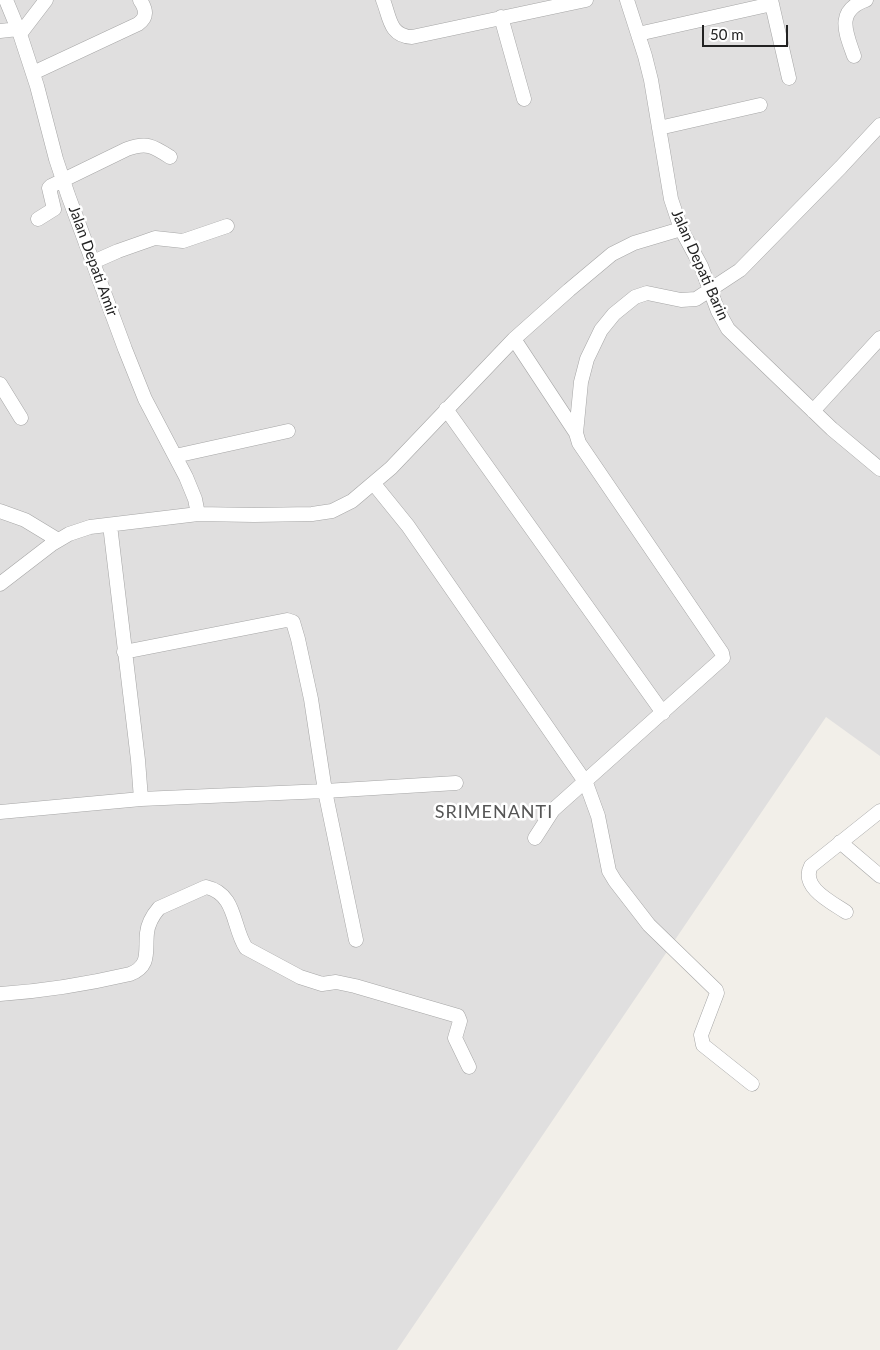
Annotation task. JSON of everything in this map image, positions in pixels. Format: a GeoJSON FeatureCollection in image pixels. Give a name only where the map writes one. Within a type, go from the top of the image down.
{"type":"FeatureCollection","features":[{"type":"Feature","properties":{"kind":"street","name":"Jalan Depati Amir"},"geometry":{"type":"LineString","coordinates":[[6,0],[33,73],[56,159],[93,262],[146,399],[195,499],[198,514]]}},
{"type":"Feature","properties":{"kind":"street"},"geometry":{"type":"LineString","coordinates":[[0,31],[19,31],[46,0]]}},
{"type":"Feature","properties":{"kind":"street"},"geometry":{"type":"LineString","coordinates":[[33,73],[138,24],[146,16],[140,0]]}},
{"type":"Feature","properties":{"kind":"street"},"geometry":{"type":"LineString","coordinates":[[383,0],[395,32],[404,36],[412,36],[586,0]]}},
{"type":"Feature","properties":{"kind":"street","name":"Jalan Depati Barin"},"geometry":{"type":"LineString","coordinates":[[627,0],[651,80],[670,198],[681,229],[701,266],[718,311],[728,329],[813,411],[880,469]]}},
{"type":"Feature","properties":{"kind":"street"},"geometry":{"type":"LineString","coordinates":[[854,56],[846,33],[846,18],[850,10],[866,0]]}},
{"type":"Feature","properties":{"kind":"street"},"geometry":{"type":"LineString","coordinates":[[638,34],[772,2],[789,78]]}},
{"type":"Feature","properties":{"kind":"street"},"geometry":{"type":"LineString","coordinates":[[501,17],[524,99]]}},
{"type":"Feature","properties":{"kind":"street"},"geometry":{"type":"LineString","coordinates":[[659,128],[760,105]]}},
{"type":"Feature","properties":{"kind":"street"},"geometry":{"type":"LineString","coordinates":[[535,838],[553,810],[586,783],[722,660],[723,655],[578,443],[576,433],[586,359],[601,330],[614,314],[640,294],[647,293],[681,300],[696,299],[740,270],[879,128]]}},
{"type":"Feature","properties":{"kind":"street"},"geometry":{"type":"LineString","coordinates":[[38,219],[54,209],[49,188],[127,149],[139,146],[152,146],[170,158]]}},
{"type":"Feature","properties":{"kind":"street"},"geometry":{"type":"LineString","coordinates":[[93,262],[155,238],[183,241],[227,226]]}},
{"type":"Feature","properties":{"kind":"street"},"geometry":{"type":"LineString","coordinates":[[0,584],[58,540],[90,527],[198,514],[312,514],[332,511],[352,501],[391,468],[514,339],[612,254],[634,243],[681,229]]}},
{"type":"Feature","properties":{"kind":"street"},"geometry":{"type":"LineString","coordinates":[[813,411],[880,338]]}},
{"type":"Feature","properties":{"kind":"street"},"geometry":{"type":"LineString","coordinates":[[514,339],[576,433]]}},
{"type":"Feature","properties":{"kind":"street"},"geometry":{"type":"LineString","coordinates":[[0,384],[21,418]]}},
{"type":"Feature","properties":{"kind":"street"},"geometry":{"type":"LineString","coordinates":[[446,409],[663,713]]}},
{"type":"Feature","properties":{"kind":"street"},"geometry":{"type":"LineString","coordinates":[[175,456],[288,431]]}},
{"type":"Feature","properties":{"kind":"street"},"geometry":{"type":"LineString","coordinates":[[374,484],[408,526],[586,783],[598,816],[609,871],[614,881],[649,925],[716,990],[717,993],[701,1035],[703,1045],[752,1084]]}},
{"type":"Feature","properties":{"kind":"street"},"geometry":{"type":"LineString","coordinates":[[0,511],[25,520],[58,540]]}},
{"type":"Feature","properties":{"kind":"street"},"geometry":{"type":"LineString","coordinates":[[110,525],[141,799]]}},
{"type":"Feature","properties":{"kind":"street"},"geometry":{"type":"LineString","coordinates":[[124,652],[287,620],[293,622],[311,699],[324,792],[356,940]]}},
{"type":"Feature","properties":{"kind":"street"},"geometry":{"type":"LineString","coordinates":[[0,812],[141,799],[324,792],[456,783]]}},
{"type":"Feature","properties":{"kind":"street"},"geometry":{"type":"LineString","coordinates":[[846,912],[814,887],[808,872],[811,866],[880,810]]}},
{"type":"Feature","properties":{"kind":"street"},"geometry":{"type":"LineString","coordinates":[[840,842],[880,876]]}},
{"type":"Feature","properties":{"kind":"street"},"geometry":{"type":"LineString","coordinates":[[0,994],[37,992],[75,986],[138,971],[146,958],[147,933],[154,914],[159,908],[206,888],[220,892],[224,897],[246,948],[300,977],[322,984],[336,982],[355,986],[458,1016],[460,1021],[455,1038],[469,1068]]}},
{"type":"Feature","properties":{"kind":"shaded area"},"geometry":{"type":"Polygon","coordinates":[[[0,0],[880,0],[880,756],[826,717],[397,1350],[0,1350],[0,0]]]}},
{"type":"Feature","properties":{"kind":"district","name":"SRIMENANTI"},"geometry":{"type":"Point","coordinates":[494,812]}}]}
